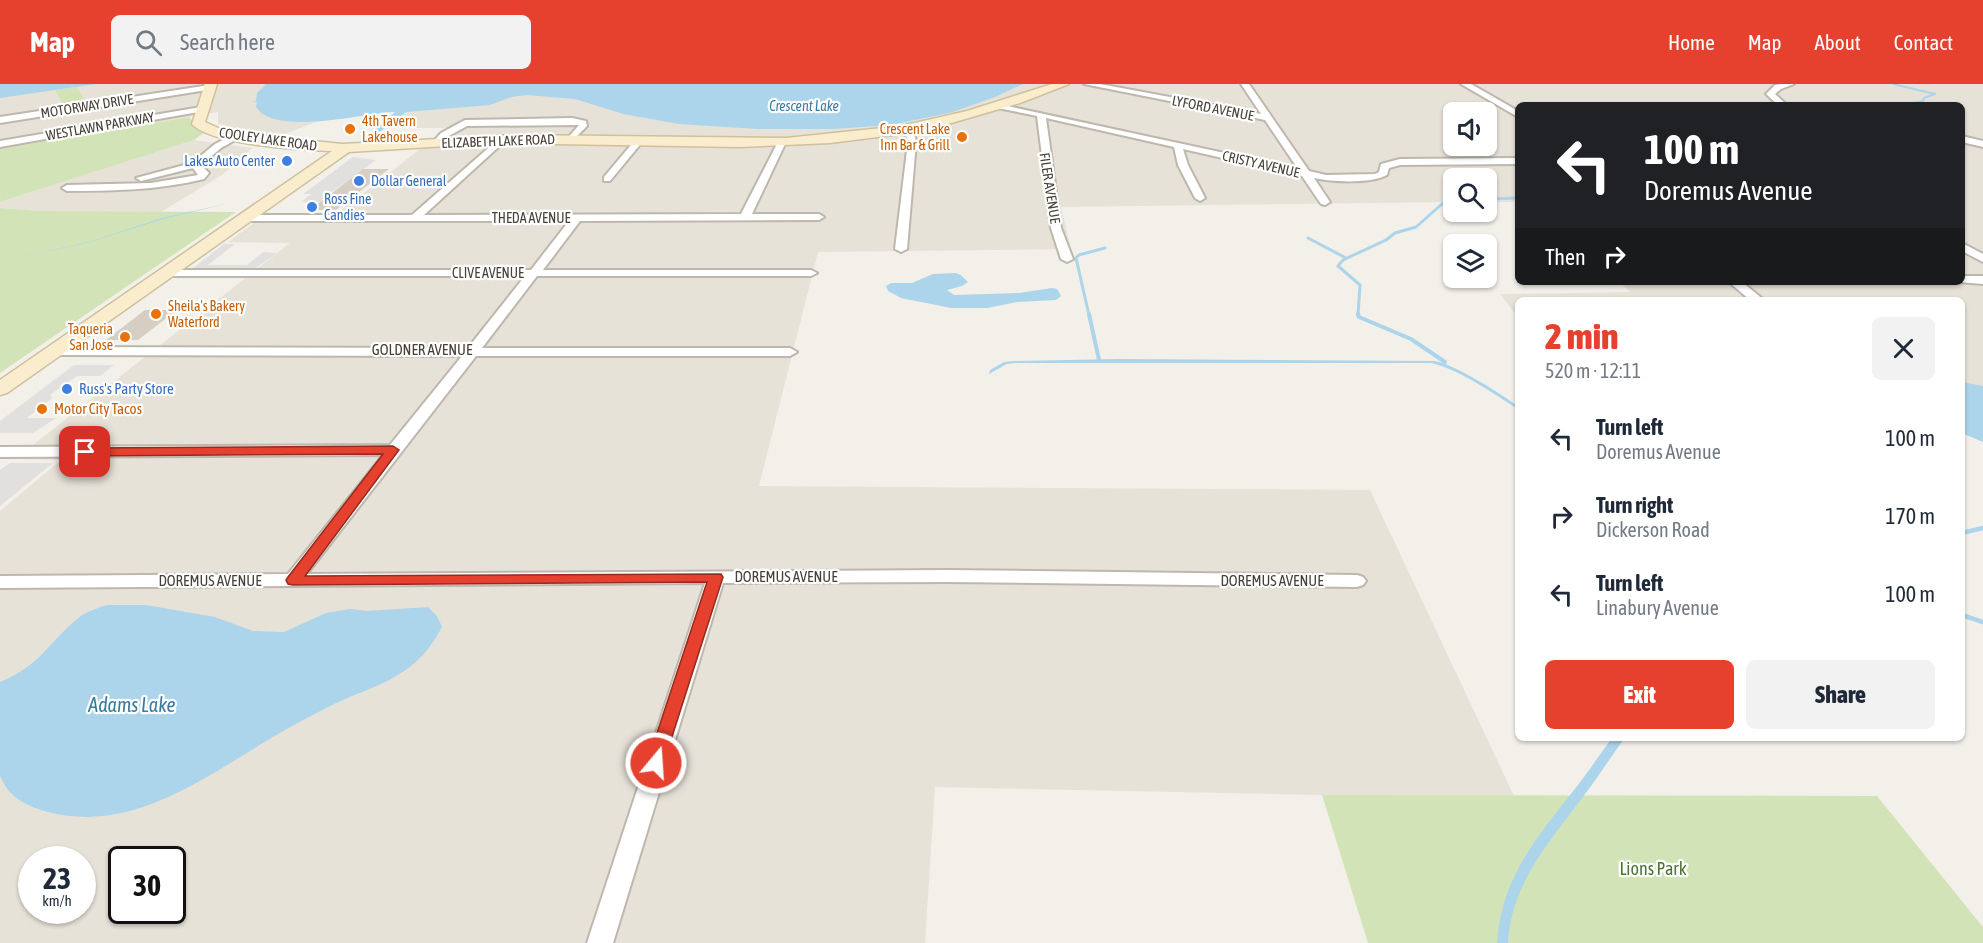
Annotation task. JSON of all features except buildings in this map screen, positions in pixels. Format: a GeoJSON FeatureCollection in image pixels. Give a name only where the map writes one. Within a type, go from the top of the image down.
{"type":"FeatureCollection","features":[{"type":"Feature","properties":{"kind":"main road","name":"ELIZABETH LAKE ROAD"},"geometry":{"type":"LineString","coordinates":[[346,148],[502,139],[782,142],[903,130],[958,119],[1063,84]]}},
{"type":"Feature","properties":{"kind":"main road"},"geometry":{"type":"LineString","coordinates":[[201,110],[210,85]]}},
{"type":"Feature","properties":{"kind":"main road","name":"COOLEY LAKE ROAD"},"geometry":{"type":"LineString","coordinates":[[201,110],[198,124],[219,135],[289,144],[346,148]]}},
{"type":"Feature","properties":{"kind":"main road"},"geometry":{"type":"LineString","coordinates":[[0,388],[346,148]]}},
{"type":"Feature","properties":{"kind":"street","name":"LYFORD AVENUE"},"geometry":{"type":"LineString","coordinates":[[1088,84],[1268,118]]}},
{"type":"Feature","properties":{"kind":"street"},"geometry":{"type":"LineString","coordinates":[[1245,84],[1311,178],[1325,202]]}},
{"type":"Feature","properties":{"kind":"street"},"geometry":{"type":"LineString","coordinates":[[1465,84],[1515,112]]}},
{"type":"Feature","properties":{"kind":"street"},"geometry":{"type":"LineString","coordinates":[[1779,102],[1770,94],[1778,87],[1790,84]]}},
{"type":"Feature","properties":{"kind":"street","name":"MOTORWAY DRIVE"},"geometry":{"type":"LineString","coordinates":[[0,120],[210,85]]}},
{"type":"Feature","properties":{"kind":"street","name":"CRISTY AVENUE"},"geometry":{"type":"LineString","coordinates":[[1001,106],[1326,178],[1377,177],[1384,172],[1384,166],[1387,164],[1400,162],[1515,161]]}},
{"type":"Feature","properties":{"kind":"street","name":"WESTLAWN PARKWAY"},"geometry":{"type":"LineString","coordinates":[[0,144],[201,110]]}},
{"type":"Feature","properties":{"kind":"street","name":"FILER AVENUE"},"geometry":{"type":"LineString","coordinates":[[1041,116],[1056,228],[1067,259]]}},
{"type":"Feature","properties":{"kind":"street"},"geometry":{"type":"LineString","coordinates":[[437,143],[452,129],[471,122],[572,121],[583,123],[583,126],[570,140]]}},
{"type":"Feature","properties":{"kind":"street"},"geometry":{"type":"LineString","coordinates":[[902,249],[912,142],[911,136],[903,130]]}},
{"type":"Feature","properties":{"kind":"street"},"geometry":{"type":"LineString","coordinates":[[67,188],[119,188],[184,182],[201,177],[204,173],[195,165],[234,137]]}},
{"type":"Feature","properties":{"kind":"street"},"geometry":{"type":"LineString","coordinates":[[415,218],[502,139]]}},
{"type":"Feature","properties":{"kind":"street"},"geometry":{"type":"LineString","coordinates":[[1965,140],[1983,144]]}},
{"type":"Feature","properties":{"kind":"street"},"geometry":{"type":"LineString","coordinates":[[607,179],[639,141]]}},
{"type":"Feature","properties":{"kind":"street"},"geometry":{"type":"LineString","coordinates":[[745,217],[782,142]]}},
{"type":"Feature","properties":{"kind":"street"},"geometry":{"type":"LineString","coordinates":[[1178,146],[1183,165],[1200,198]]}},
{"type":"Feature","properties":{"kind":"street","name":"THEDA AVENUE"},"geometry":{"type":"LineString","coordinates":[[244,218],[819,217]]}},
{"type":"Feature","properties":{"kind":"street"},"geometry":{"type":"LineString","coordinates":[[293,580],[577,218]]}},
{"type":"Feature","properties":{"kind":"street"},"geometry":{"type":"LineString","coordinates":[[1965,248],[1983,259]]}},
{"type":"Feature","properties":{"kind":"street","name":"CLIVE AVENUE"},"geometry":{"type":"LineString","coordinates":[[164,273],[811,273]]}},
{"type":"Feature","properties":{"kind":"street"},"geometry":{"type":"LineString","coordinates":[[1965,280],[1983,280]]}},
{"type":"Feature","properties":{"kind":"street"},"geometry":{"type":"LineString","coordinates":[[1740,285],[1754,297]]}},
{"type":"Feature","properties":{"kind":"street","name":"GOLDNER AVENUE"},"geometry":{"type":"LineString","coordinates":[[54,351],[790,352]]}},
{"type":"Feature","properties":{"kind":"street"},"geometry":{"type":"LineString","coordinates":[[0,453],[393,450]]}},
{"type":"Feature","properties":{"kind":"street","name":"DOREMUS AVENUE"},"geometry":{"type":"LineString","coordinates":[[0,582],[948,576],[1357,582]]}},
{"type":"Feature","properties":{"kind":"street"},"geometry":{"type":"LineString","coordinates":[[600,943],[716,577]]}},
{"type":"Feature","properties":{"kind":"shaded area"},"geometry":{"type":"Polygon","coordinates":[[[0,84],[305,84],[340,113],[277,137],[218,124],[218,112],[0,149],[0,84]]]}},
{"type":"Feature","properties":{"kind":"shaded area"},"geometry":{"type":"Polygon","coordinates":[[[479,84],[1983,84],[1983,406],[1965,403],[1965,297],[1515,297],[1515,313],[1500,294],[1630,292],[1622,285],[1965,285],[1965,102],[1515,102],[1515,202],[1497,202],[1497,168],[1443,168],[1443,202],[1061,207],[1071,249],[818,252],[759,486],[1370,490],[1514,796],[1322,795],[935,787],[925,943],[0,943],[0,511],[61,460],[15,459],[290,243],[228,242],[258,220],[329,220],[447,128],[385,128],[405,112],[479,84]]]}},
{"type":"Feature","properties":{"kind":"shaded area"},"geometry":{"type":"Polygon","coordinates":[[[194,140],[252,148],[222,175],[161,212],[40,211],[0,208],[0,202],[194,140]]]}},
{"type":"Feature","properties":{"kind":"shaded area"},"geometry":{"type":"Polygon","coordinates":[[[353,157],[376,160],[330,193],[358,193],[347,202],[301,202],[311,194],[303,194],[353,157]]]}},
{"type":"Feature","properties":{"kind":"shaded area"},"geometry":{"type":"Polygon","coordinates":[[[224,244],[235,244],[208,265],[247,265],[263,252],[277,253],[253,270],[196,270],[193,268],[224,244]]]}},
{"type":"Feature","properties":{"kind":"shaded area"},"geometry":{"type":"Polygon","coordinates":[[[74,365],[114,365],[100,376],[77,376],[50,395],[52,398],[27,418],[56,418],[33,433],[0,433],[0,421],[74,365]]]}},
{"type":"Feature","properties":{"kind":"shaded area"},"geometry":{"type":"Polygon","coordinates":[[[10,463],[53,463],[0,506],[0,470],[10,463]]]}},
{"type":"Feature","properties":{"kind":"green space"},"geometry":{"type":"Polygon","coordinates":[[[77,87],[88,105],[65,108],[55,90],[77,87]]]}},
{"type":"Feature","properties":{"kind":"green space"},"geometry":{"type":"Polygon","coordinates":[[[189,117],[204,133],[194,140],[0,202],[0,149],[189,117]]]}},
{"type":"Feature","properties":{"kind":"green space"},"geometry":{"type":"Polygon","coordinates":[[[0,208],[40,211],[236,212],[0,373],[0,208]]]}},
{"type":"Feature","properties":{"kind":"green space","name":"Lions Park"},"geometry":{"type":"Polygon","coordinates":[[[1322,795],[1877,796],[1983,927],[1983,943],[1368,943],[1322,795]]]}},
{"type":"Feature","properties":{"kind":"water"},"geometry":{"type":"Polygon","coordinates":[[[0,84],[96,84],[0,98],[0,84]]]}},
{"type":"Feature","properties":{"kind":"water","name":"Crescent Lake"},"geometry":{"type":"Polygon","coordinates":[[[266,84],[1023,84],[953,112],[891,125],[833,129],[758,129],[679,124],[623,114],[575,99],[527,95],[511,97],[490,105],[406,112],[364,144],[359,144],[395,112],[321,121],[281,121],[266,116],[256,107],[257,102],[252,101],[256,101],[257,93],[266,84]]]}},
{"type":"Feature","properties":{"kind":"water"},"geometry":{"type":"Polygon","coordinates":[[[230,203],[163,219],[87,243],[0,261],[89,242],[162,218],[230,203]]]}},
{"type":"Feature","properties":{"kind":"water"},"geometry":{"type":"Polygon","coordinates":[[[956,273],[968,282],[947,290],[954,295],[1019,293],[1052,288],[1057,289],[1061,296],[1056,300],[1017,302],[987,308],[951,308],[901,298],[888,291],[886,286],[891,283],[912,283],[933,274],[956,273]]]}},
{"type":"Feature","properties":{"kind":"water"},"geometry":{"type":"Polygon","coordinates":[[[1118,359],[1435,361],[1477,380],[1515,404],[1515,407],[1465,376],[1431,363],[1015,363],[1007,364],[989,374],[990,370],[1004,362],[1118,359]]]}},
{"type":"Feature","properties":{"kind":"water"},"geometry":{"type":"Polygon","coordinates":[[[1965,383],[1983,386],[1983,442],[1965,434],[1965,383]]]}},
{"type":"Feature","properties":{"kind":"water","name":"Adams Lake"},"geometry":{"type":"Polygon","coordinates":[[[107,605],[146,605],[215,617],[253,631],[284,632],[326,613],[350,609],[367,611],[428,607],[437,616],[442,627],[416,662],[402,672],[384,683],[334,704],[304,720],[177,793],[146,806],[115,814],[82,817],[48,812],[14,796],[0,776],[0,682],[25,668],[43,654],[80,617],[107,605]]]}},
{"type":"Feature","properties":{"kind":"water"},"geometry":{"type":"Polygon","coordinates":[[[1610,741],[1623,741],[1535,863],[1517,901],[1508,943],[1497,943],[1505,899],[1513,879],[1546,825],[1610,741]]]}},
{"type":"Feature","properties":{"kind":"waterway"},"geometry":{"type":"LineString","coordinates":[[1893,84],[1935,94],[1918,102]]}},
{"type":"Feature","properties":{"kind":"waterway"},"geometry":{"type":"LineString","coordinates":[[1497,199],[1515,198]]}},
{"type":"Feature","properties":{"kind":"waterway"},"geometry":{"type":"LineString","coordinates":[[1358,314],[1360,285],[1338,266],[1343,260],[1386,240],[1395,233],[1416,227],[1443,204]]}},
{"type":"Feature","properties":{"kind":"waterway"},"geometry":{"type":"LineString","coordinates":[[1308,238],[1346,258]]}},
{"type":"Feature","properties":{"kind":"waterway"},"geometry":{"type":"LineString","coordinates":[[1089,315],[1076,258],[1079,255],[1105,248]]}},
{"type":"Feature","properties":{"kind":"waterway"},"geometry":{"type":"LineString","coordinates":[[1089,314],[1099,360]]}},
{"type":"Feature","properties":{"kind":"waterway"},"geometry":{"type":"LineString","coordinates":[[1358,314],[1359,317],[1411,339],[1445,362]]}},
{"type":"Feature","properties":{"kind":"waterway"},"geometry":{"type":"LineString","coordinates":[[1965,532],[1983,528]]}},
{"type":"Feature","properties":{"kind":"waterway"},"geometry":{"type":"LineString","coordinates":[[1965,616],[1983,622]]}},
{"type":"Feature","properties":{"kind":"place","name":"4th Tavern Lakehouse"},"geometry":{"type":"Point","coordinates":[350,129]}},
{"type":"Feature","properties":{"kind":"place","name":"Crescent Lake Inn Bar & Grill"},"geometry":{"type":"Point","coordinates":[962,137]}},
{"type":"Feature","properties":{"kind":"place","name":"Lakes Auto Center"},"geometry":{"type":"Point","coordinates":[287,161]}},
{"type":"Feature","properties":{"kind":"place","name":"Dollar General"},"geometry":{"type":"Point","coordinates":[359,181]}},
{"type":"Feature","properties":{"kind":"place","name":"Ross Fine Candies"},"geometry":{"type":"Point","coordinates":[312,207]}},
{"type":"Feature","properties":{"kind":"place","name":"Sheila's Bakery Waterford"},"geometry":{"type":"Point","coordinates":[156,314]}},
{"type":"Feature","properties":{"kind":"place","name":"Taqueria San Jose"},"geometry":{"type":"Point","coordinates":[125,337]}},
{"type":"Feature","properties":{"kind":"place","name":"Russ's Party Store"},"geometry":{"type":"Point","coordinates":[67,389]}},
{"type":"Feature","properties":{"kind":"place","name":"Motor City Tacos"},"geometry":{"type":"Point","coordinates":[42,409]}},
{"type":"Feature","properties":{"kind":"route"},"geometry":{"type":"LineString","coordinates":[[85,452],[393,450],[293,580],[716,577],[656,763]]}}]}
